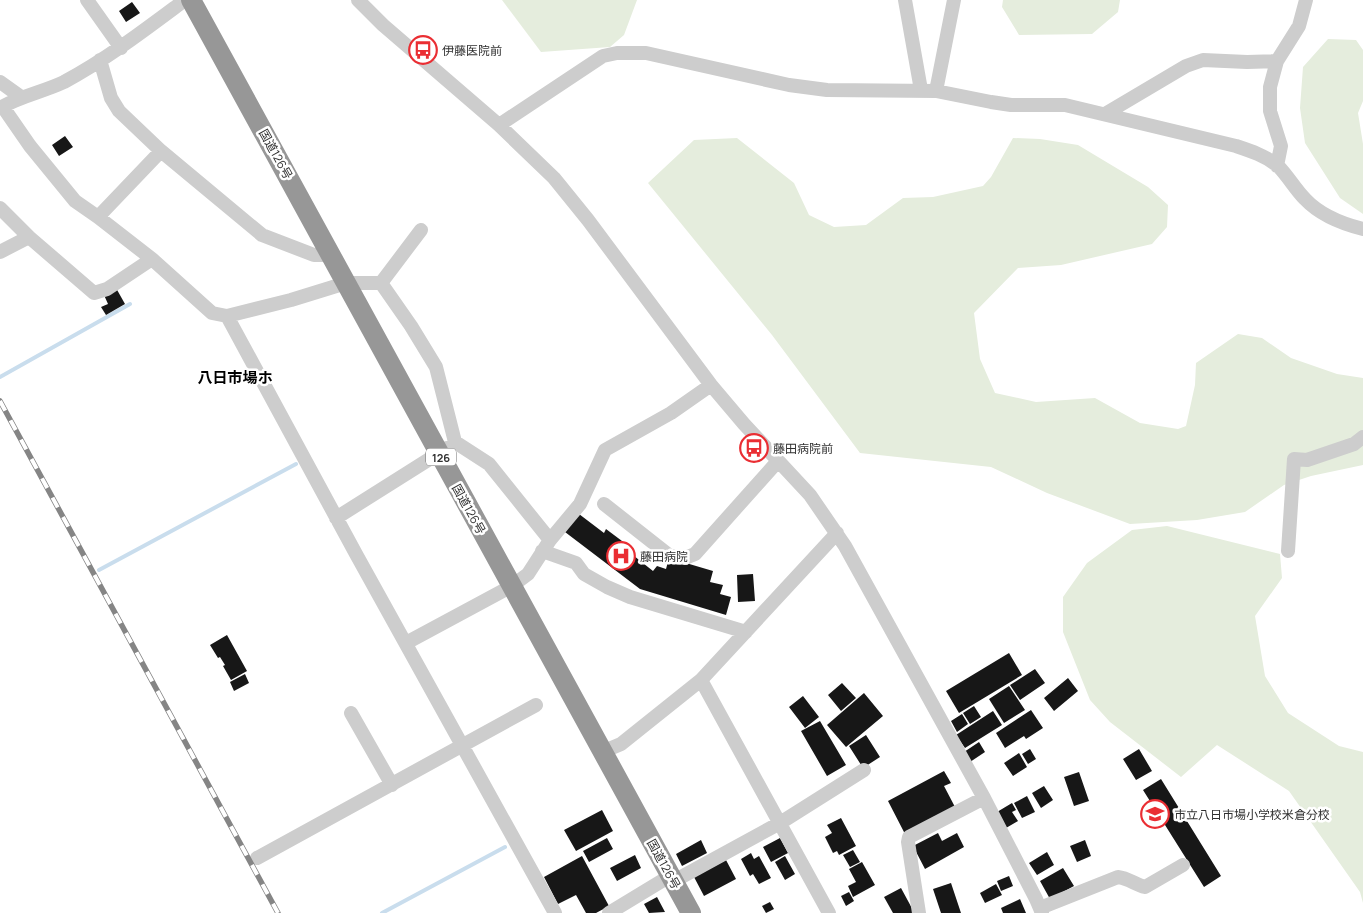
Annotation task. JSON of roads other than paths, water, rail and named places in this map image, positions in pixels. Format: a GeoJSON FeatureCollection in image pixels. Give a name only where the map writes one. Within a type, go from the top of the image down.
{"type":"FeatureCollection","features":[{"type":"Feature","properties":{"kind":"highway","name":"国道126号"},"geometry":{"type":"LineString","coordinates":[[191,0],[691,913]]}},
{"type":"Feature","properties":{"kind":"street"},"geometry":{"type":"LineString","coordinates":[[87,0],[122,48]]}},
{"type":"Feature","properties":{"kind":"street"},"geometry":{"type":"LineString","coordinates":[[185,0],[122,48],[62,82],[21,97],[1,107],[75,201],[98,216],[152,259],[212,313],[227,316],[291,300],[346,283],[381,283]]}},
{"type":"Feature","properties":{"kind":"street"},"geometry":{"type":"LineString","coordinates":[[358,0],[383,25],[499,125],[554,178],[588,220],[711,385],[744,424],[810,495],[837,533],[984,798],[1041,910],[1118,877],[1145,887],[1184,865]]}},
{"type":"Feature","properties":{"kind":"street"},"geometry":{"type":"LineString","coordinates":[[905,0],[921,90]]}},
{"type":"Feature","properties":{"kind":"street"},"geometry":{"type":"LineString","coordinates":[[936,91],[954,0]]}},
{"type":"Feature","properties":{"kind":"street"},"geometry":{"type":"LineString","coordinates":[[1277,166],[1281,146],[1270,111],[1270,87],[1277,61],[1299,26],[1306,0]]}},
{"type":"Feature","properties":{"kind":"street"},"geometry":{"type":"LineString","coordinates":[[499,125],[603,56],[617,53],[646,53],[789,85],[828,90],[921,90],[1011,105],[1065,105],[1236,146],[1260,154],[1277,166],[1316,209],[1363,230]]}},
{"type":"Feature","properties":{"kind":"street"},"geometry":{"type":"LineString","coordinates":[[100,60],[111,98],[119,111],[161,151],[262,234],[314,255],[332,255]]}},
{"type":"Feature","properties":{"kind":"street"},"geometry":{"type":"LineString","coordinates":[[1105,114],[1186,66],[1203,60],[1277,61]]}},
{"type":"Feature","properties":{"kind":"street"},"geometry":{"type":"LineString","coordinates":[[0,82],[21,97]]}},
{"type":"Feature","properties":{"kind":"street"},"geometry":{"type":"LineString","coordinates":[[98,216],[161,151]]}},
{"type":"Feature","properties":{"kind":"street"},"geometry":{"type":"LineString","coordinates":[[0,208],[29,237],[94,293],[107,289],[152,259]]}},
{"type":"Feature","properties":{"kind":"street"},"geometry":{"type":"LineString","coordinates":[[381,283],[421,230]]}},
{"type":"Feature","properties":{"kind":"street"},"geometry":{"type":"LineString","coordinates":[[0,252],[29,237]]}},
{"type":"Feature","properties":{"kind":"street"},"geometry":{"type":"LineString","coordinates":[[381,283],[411,326],[436,367],[455,442],[489,464],[546,546],[576,563],[584,574],[630,597],[746,632]]}},
{"type":"Feature","properties":{"kind":"street"},"geometry":{"type":"LineString","coordinates":[[227,316],[336,518],[555,913]]}},
{"type":"Feature","properties":{"kind":"street"},"geometry":{"type":"LineString","coordinates":[[406,643],[512,586],[528,574],[546,546],[580,504],[605,450],[671,413],[711,385]]}},
{"type":"Feature","properties":{"kind":"street"},"geometry":{"type":"LineString","coordinates":[[1288,551],[1294,460],[1307,460],[1354,444],[1363,437]]}},
{"type":"Feature","properties":{"kind":"street"},"geometry":{"type":"LineString","coordinates":[[336,518],[439,454],[455,442]]}},
{"type":"Feature","properties":{"kind":"street"},"geometry":{"type":"LineString","coordinates":[[604,504],[670,556],[684,558],[695,554],[778,461]]}},
{"type":"Feature","properties":{"kind":"street"},"geometry":{"type":"LineString","coordinates":[[602,752],[621,744],[701,680],[837,533]]}},
{"type":"Feature","properties":{"kind":"street"},"geometry":{"type":"LineString","coordinates":[[701,680],[829,913]]}},
{"type":"Feature","properties":{"kind":"street"},"geometry":{"type":"LineString","coordinates":[[257,858],[536,706]]}},
{"type":"Feature","properties":{"kind":"street"},"geometry":{"type":"LineString","coordinates":[[351,713],[392,785]]}},
{"type":"Feature","properties":{"kind":"street"},"geometry":{"type":"LineString","coordinates":[[609,913],[780,823],[864,770]]}},
{"type":"Feature","properties":{"kind":"street"},"geometry":{"type":"LineString","coordinates":[[918,913],[908,842],[909,837],[984,798]]}},
{"type":"Feature","properties":{"kind":"waterway"},"geometry":{"type":"LineString","coordinates":[[0,377],[130,304]]}},
{"type":"Feature","properties":{"kind":"waterway"},"geometry":{"type":"LineString","coordinates":[[99,570],[296,464]]}},
{"type":"Feature","properties":{"kind":"waterway"},"geometry":{"type":"LineString","coordinates":[[382,913],[505,847]]}},
{"type":"Feature","properties":{"kind":"railway"},"geometry":{"type":"LineString","coordinates":[[0,401],[278,913]]}},
{"type":"Feature","properties":{"kind":"place","name":"伊藤医院前"},"geometry":{"type":"Point","coordinates":[423,50]}},
{"type":"Feature","properties":{"kind":"place","name":"藤田病院前"},"geometry":{"type":"Point","coordinates":[754,448]}},
{"type":"Feature","properties":{"kind":"place","name":"藤田病院"},"geometry":{"type":"Point","coordinates":[621,556]}},
{"type":"Feature","properties":{"kind":"place","name":"市立八日市場小学校米倉分校"},"geometry":{"type":"Point","coordinates":[1155,814]}},
{"type":"Feature","properties":{"kind":"district","name":"八日市場ホ"},"geometry":{"type":"Point","coordinates":[235,377]}}]}
